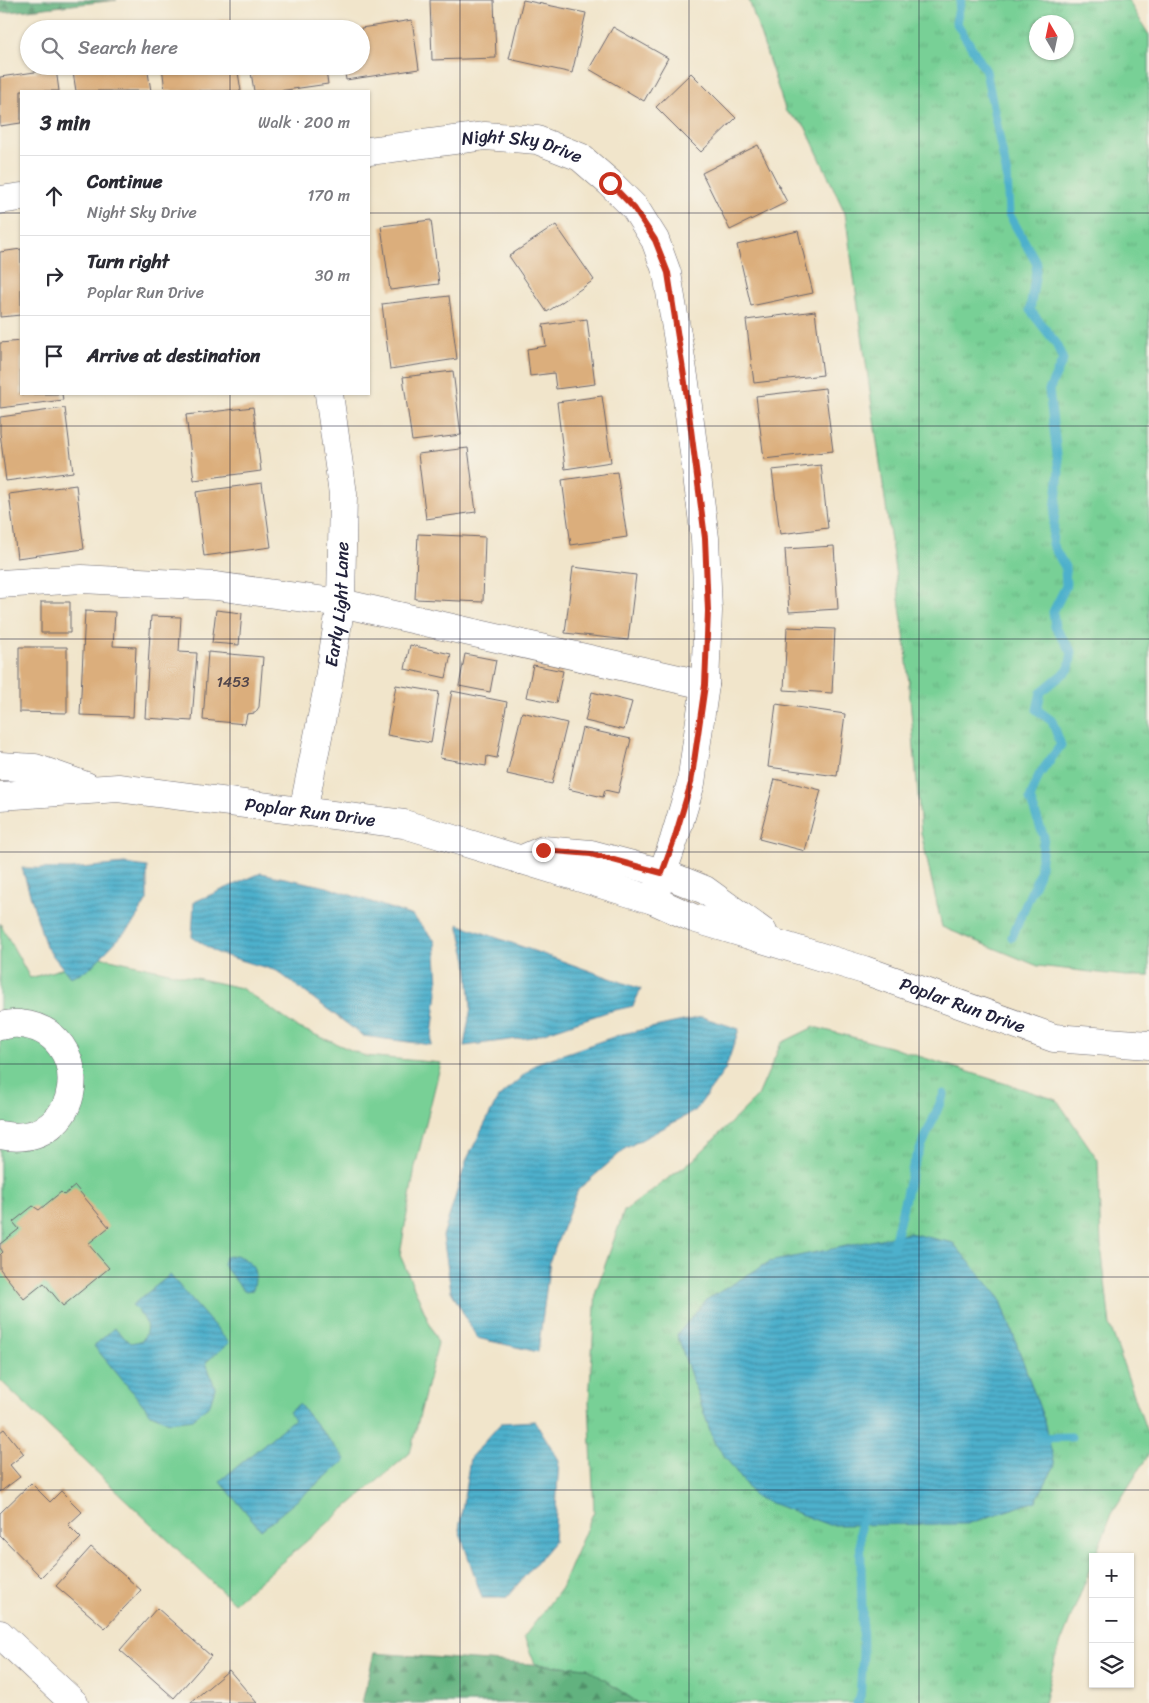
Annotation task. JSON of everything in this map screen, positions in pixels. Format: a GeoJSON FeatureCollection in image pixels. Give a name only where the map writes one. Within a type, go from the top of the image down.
{"type":"FeatureCollection","features":[{"type":"Feature","properties":{"kind":"street","name":"Night Sky Drive"},"geometry":{"type":"LineString","coordinates":[[370,151],[485,136],[537,140],[580,157],[610,183],[634,208],[655,240],[668,273],[685,383],[705,538],[708,611],[705,685],[691,783],[653,900]]}},
{"type":"Feature","properties":{"kind":"street"},"geometry":{"type":"LineString","coordinates":[[0,200],[20,197]]}},
{"type":"Feature","properties":{"kind":"street","name":"Early Light Lane"},"geometry":{"type":"LineString","coordinates":[[303,812],[328,691],[341,603],[343,494],[329,395]]}},
{"type":"Feature","properties":{"kind":"street"},"geometry":{"type":"LineString","coordinates":[[0,584],[92,580],[216,586],[341,603],[705,685]]}},
{"type":"Feature","properties":{"kind":"street","name":"Poplar Run Drive"},"geometry":{"type":"LineString","coordinates":[[0,766],[35,768],[97,790]]}},
{"type":"Feature","properties":{"kind":"street","name":"Poplar Run Drive"},"geometry":{"type":"LineString","coordinates":[[0,796],[118,788],[404,824],[653,900],[693,918],[864,970],[1054,1038],[1149,1045]]}},
{"type":"Feature","properties":{"kind":"street","name":"Poplar Run Drive"},"geometry":{"type":"LineString","coordinates":[[520,860],[543,850],[591,854],[662,873],[705,890],[780,944]]}},
{"type":"Feature","properties":{"kind":"street"},"geometry":{"type":"LineString","coordinates":[[0,1026],[19,1024],[38,1028],[54,1039],[66,1055],[72,1073],[71,1093],[68,1102],[64,1111],[51,1126],[34,1134],[14,1138],[0,1135]]}},
{"type":"Feature","properties":{"kind":"street"},"geometry":{"type":"LineString","coordinates":[[0,1634],[74,1703]]}},
{"type":"Feature","properties":{"kind":"green space"},"geometry":{"type":"Polygon","coordinates":[[[0,0],[117,0],[0,13],[0,0]]]}},
{"type":"Feature","properties":{"kind":"green space"},"geometry":{"type":"Polygon","coordinates":[[[749,0],[1128,0],[1149,35],[1149,976],[1126,976],[1038,966],[942,927],[921,833],[906,649],[845,213],[805,126],[786,112],[749,0]]]}},
{"type":"Feature","properties":{"kind":"green space"},"geometry":{"type":"Polygon","coordinates":[[[0,923],[30,978],[101,957],[241,988],[297,1027],[365,1056],[441,1063],[415,1167],[400,1255],[438,1343],[410,1453],[234,1603],[0,1380],[0,923]]]}},
{"type":"Feature","properties":{"kind":"green space"},"geometry":{"type":"Polygon","coordinates":[[[814,1027],[890,1047],[1057,1100],[1098,1160],[1101,1245],[1110,1326],[1149,1438],[1149,1454],[1112,1513],[1097,1553],[1089,1553],[1089,1572],[1055,1658],[1044,1703],[638,1703],[587,1668],[535,1664],[524,1637],[561,1588],[594,1511],[589,1401],[596,1291],[624,1211],[693,1160],[758,1096],[781,1043],[814,1027]]]}},
{"type":"Feature","properties":{"kind":"green space"},"geometry":{"type":"Polygon","coordinates":[[[374,1653],[587,1668],[638,1703],[362,1703],[374,1653]]]}},
{"type":"Feature","properties":{"kind":"water"},"geometry":{"type":"Polygon","coordinates":[[[125,864],[147,867],[147,900],[132,925],[88,970],[70,977],[46,947],[22,868],[70,869],[125,864]]]}},
{"type":"Feature","properties":{"kind":"water"},"geometry":{"type":"Polygon","coordinates":[[[261,873],[327,887],[413,916],[435,941],[438,983],[431,1045],[363,1036],[277,971],[217,953],[192,937],[194,902],[261,873]]]}},
{"type":"Feature","properties":{"kind":"water"},"geometry":{"type":"Polygon","coordinates":[[[458,924],[641,989],[633,1006],[607,1012],[532,1037],[464,1046],[471,1007],[467,960],[458,924]]]}},
{"type":"Feature","properties":{"kind":"water"},"geometry":{"type":"Polygon","coordinates":[[[702,1017],[739,1029],[725,1070],[695,1111],[626,1148],[578,1190],[550,1260],[538,1352],[477,1338],[451,1291],[443,1236],[467,1159],[498,1098],[537,1063],[622,1034],[702,1017]]]}},
{"type":"Feature","properties":{"kind":"water"},"geometry":{"type":"Polygon","coordinates":[[[909,1233],[953,1243],[1000,1298],[1043,1417],[1055,1465],[1036,1501],[967,1524],[829,1525],[755,1497],[714,1442],[677,1335],[706,1300],[769,1262],[909,1233]]]}},
{"type":"Feature","properties":{"kind":"water"},"geometry":{"type":"Polygon","coordinates":[[[236,1255],[251,1264],[255,1272],[253,1290],[244,1291],[223,1265],[225,1257],[236,1255]]]}},
{"type":"Feature","properties":{"kind":"water"},"geometry":{"type":"Polygon","coordinates":[[[170,1275],[229,1343],[206,1362],[215,1388],[210,1404],[193,1419],[169,1422],[151,1414],[94,1346],[114,1328],[130,1343],[142,1341],[146,1330],[145,1322],[132,1305],[170,1275]]]}},
{"type":"Feature","properties":{"kind":"water"},"geometry":{"type":"Polygon","coordinates":[[[299,1404],[346,1460],[261,1530],[220,1481],[294,1419],[289,1412],[299,1404]]]}},
{"type":"Feature","properties":{"kind":"water"},"geometry":{"type":"Polygon","coordinates":[[[535,1421],[559,1460],[554,1542],[506,1598],[482,1598],[459,1530],[470,1458],[501,1423],[535,1421]]]}},
{"type":"Feature","properties":{"kind":"building"},"geometry":{"type":"Polygon","coordinates":[[[430,0],[494,0],[496,58],[432,60],[430,0]]]}},
{"type":"Feature","properties":{"kind":"building"},"geometry":{"type":"Polygon","coordinates":[[[523,0],[586,13],[572,73],[509,59],[523,0]]]}},
{"type":"Feature","properties":{"kind":"building"},"geometry":{"type":"Polygon","coordinates":[[[412,20],[419,69],[346,80],[345,75],[370,75],[370,27],[412,20]]]}},
{"type":"Feature","properties":{"kind":"building"},"geometry":{"type":"Polygon","coordinates":[[[613,27],[668,58],[644,101],[589,69],[613,27]]]}},
{"type":"Feature","properties":{"kind":"building"},"geometry":{"type":"Polygon","coordinates":[[[691,73],[736,118],[701,152],[656,107],[691,73]]]}},
{"type":"Feature","properties":{"kind":"building"},"geometry":{"type":"Polygon","coordinates":[[[20,74],[57,75],[59,90],[20,90],[20,123],[0,126],[0,77],[20,74]]]}},
{"type":"Feature","properties":{"kind":"building"},"geometry":{"type":"Polygon","coordinates":[[[73,75],[148,75],[151,90],[76,90],[73,75]]]}},
{"type":"Feature","properties":{"kind":"building"},"geometry":{"type":"Polygon","coordinates":[[[163,75],[238,75],[241,90],[165,90],[163,75]]]}},
{"type":"Feature","properties":{"kind":"building"},"geometry":{"type":"Polygon","coordinates":[[[251,75],[326,75],[328,84],[286,90],[254,90],[251,75]]]}},
{"type":"Feature","properties":{"kind":"building"},"geometry":{"type":"Polygon","coordinates":[[[758,145],[787,202],[730,230],[702,173],[758,145]]]}},
{"type":"Feature","properties":{"kind":"building"},"geometry":{"type":"Polygon","coordinates":[[[431,220],[439,284],[390,290],[381,226],[431,220]]]}},
{"type":"Feature","properties":{"kind":"building"},"geometry":{"type":"Polygon","coordinates":[[[556,225],[594,280],[547,312],[509,256],[556,225]]]}},
{"type":"Feature","properties":{"kind":"building"},"geometry":{"type":"Polygon","coordinates":[[[798,231],[813,293],[751,306],[737,245],[798,231]]]}},
{"type":"Feature","properties":{"kind":"building"},"geometry":{"type":"Polygon","coordinates":[[[20,249],[20,315],[0,317],[0,252],[20,249]]]}},
{"type":"Feature","properties":{"kind":"building"},"geometry":{"type":"Polygon","coordinates":[[[449,296],[457,359],[390,369],[382,304],[449,296]]]}},
{"type":"Feature","properties":{"kind":"building"},"geometry":{"type":"Polygon","coordinates":[[[815,311],[823,375],[754,383],[746,320],[815,311]]]}},
{"type":"Feature","properties":{"kind":"building"},"geometry":{"type":"Polygon","coordinates":[[[587,319],[595,384],[556,389],[554,373],[530,376],[527,349],[546,346],[543,325],[587,319]]]}},
{"type":"Feature","properties":{"kind":"building"},"geometry":{"type":"Polygon","coordinates":[[[20,341],[20,395],[62,395],[63,400],[0,408],[0,343],[20,341]]]}},
{"type":"Feature","properties":{"kind":"building"},"geometry":{"type":"Polygon","coordinates":[[[453,371],[461,435],[412,441],[403,377],[453,371]]]}},
{"type":"Feature","properties":{"kind":"building"},"geometry":{"type":"Polygon","coordinates":[[[825,388],[833,451],[764,459],[756,396],[825,388]]]}},
{"type":"Feature","properties":{"kind":"building"},"geometry":{"type":"Polygon","coordinates":[[[602,396],[611,462],[565,469],[557,402],[602,396]]]}},
{"type":"Feature","properties":{"kind":"building"},"geometry":{"type":"Polygon","coordinates":[[[253,407],[261,471],[194,480],[186,415],[253,407]]]}},
{"type":"Feature","properties":{"kind":"building"},"geometry":{"type":"Polygon","coordinates":[[[65,408],[73,472],[6,481],[0,417],[65,408]]]}},
{"type":"Feature","properties":{"kind":"building"},"geometry":{"type":"Polygon","coordinates":[[[468,448],[476,512],[426,519],[418,454],[468,448]]]}},
{"type":"Feature","properties":{"kind":"building"},"geometry":{"type":"Polygon","coordinates":[[[821,465],[828,528],[780,534],[772,470],[821,465]]]}},
{"type":"Feature","properties":{"kind":"building"},"geometry":{"type":"Polygon","coordinates":[[[617,472],[627,537],[571,545],[562,480],[617,472]]]}},
{"type":"Feature","properties":{"kind":"building"},"geometry":{"type":"Polygon","coordinates":[[[262,483],[271,547],[204,556],[196,492],[262,483]]]}},
{"type":"Feature","properties":{"kind":"building"},"geometry":{"type":"Polygon","coordinates":[[[76,485],[84,549],[17,558],[9,494],[76,485]]]}},
{"type":"Feature","properties":{"kind":"building"},"geometry":{"type":"Polygon","coordinates":[[[418,534],[485,537],[483,602],[415,599],[418,534]]]}},
{"type":"Feature","properties":{"kind":"building"},"geometry":{"type":"Polygon","coordinates":[[[834,546],[838,609],[789,612],[785,549],[834,546]]]}},
{"type":"Feature","properties":{"kind":"building"},"geometry":{"type":"Polygon","coordinates":[[[573,567],[636,575],[628,640],[565,633],[573,567]]]}},
{"type":"Feature","properties":{"kind":"building"},"geometry":{"type":"Polygon","coordinates":[[[41,602],[70,602],[70,633],[41,633],[41,602]]]}},
{"type":"Feature","properties":{"kind":"building"},"geometry":{"type":"Polygon","coordinates":[[[216,610],[242,613],[239,645],[212,643],[216,610]]]}},
{"type":"Feature","properties":{"kind":"building"},"geometry":{"type":"Polygon","coordinates":[[[85,611],[115,612],[113,646],[136,647],[133,717],[80,715],[85,611]]]}},
{"type":"Feature","properties":{"kind":"building"},"geometry":{"type":"Polygon","coordinates":[[[151,616],[181,617],[179,652],[197,653],[192,721],[145,718],[151,616]]]}},
{"type":"Feature","properties":{"kind":"building"},"geometry":{"type":"Polygon","coordinates":[[[787,627],[835,629],[832,693],[784,690],[787,627]]]}},
{"type":"Feature","properties":{"kind":"building"},"geometry":{"type":"Polygon","coordinates":[[[410,645],[451,654],[446,678],[405,669],[410,645]]]}},
{"type":"Feature","properties":{"kind":"building"},"geometry":{"type":"Polygon","coordinates":[[[19,647],[67,647],[67,713],[19,712],[19,647]]]}},
{"type":"Feature","properties":{"kind":"building"},"geometry":{"type":"Polygon","coordinates":[[[208,652],[263,657],[259,707],[255,713],[247,714],[245,724],[203,720],[208,652]]]}},
{"type":"Feature","properties":{"kind":"building"},"geometry":{"type":"Polygon","coordinates":[[[465,654],[496,660],[490,692],[459,686],[465,654]]]}},
{"type":"Feature","properties":{"kind":"building"},"geometry":{"type":"Polygon","coordinates":[[[533,665],[563,671],[556,703],[526,697],[533,665]]]}},
{"type":"Feature","properties":{"kind":"building"},"geometry":{"type":"Polygon","coordinates":[[[396,685],[439,692],[431,743],[387,735],[396,685]]]}},
{"type":"Feature","properties":{"kind":"building"},"geometry":{"type":"Polygon","coordinates":[[[452,691],[507,702],[497,758],[487,756],[486,766],[440,758],[452,691]]]}},
{"type":"Feature","properties":{"kind":"building"},"geometry":{"type":"Polygon","coordinates":[[[592,692],[632,702],[624,730],[585,721],[592,692]]]}},
{"type":"Feature","properties":{"kind":"building"},"geometry":{"type":"Polygon","coordinates":[[[776,704],[845,714],[837,776],[768,767],[776,704]]]}},
{"type":"Feature","properties":{"kind":"building"},"geometry":{"type":"Polygon","coordinates":[[[522,712],[567,723],[552,784],[507,774],[522,712]]]}},
{"type":"Feature","properties":{"kind":"building"},"geometry":{"type":"Polygon","coordinates":[[[582,728],[631,739],[618,793],[605,790],[603,797],[568,789],[582,728]]]}},
{"type":"Feature","properties":{"kind":"building"},"geometry":{"type":"Polygon","coordinates":[[[775,779],[821,790],[805,851],[759,839],[775,779]]]}},
{"type":"Feature","properties":{"kind":"building"},"geometry":{"type":"Polygon","coordinates":[[[75,1186],[109,1227],[88,1244],[109,1268],[63,1306],[44,1283],[24,1299],[0,1269],[0,1255],[3,1252],[0,1244],[19,1229],[13,1222],[33,1206],[39,1210],[61,1192],[64,1195],[75,1186]]]}},
{"type":"Feature","properties":{"kind":"building"},"geometry":{"type":"Polygon","coordinates":[[[4,1429],[24,1454],[10,1465],[20,1477],[0,1492],[0,1432],[4,1429]]]}},
{"type":"Feature","properties":{"kind":"building"},"geometry":{"type":"Polygon","coordinates":[[[31,1483],[50,1502],[61,1491],[82,1512],[68,1525],[81,1538],[41,1577],[0,1535],[0,1513],[31,1483]]]}},
{"type":"Feature","properties":{"kind":"building"},"geometry":{"type":"Polygon","coordinates":[[[91,1547],[141,1590],[105,1628],[56,1586],[91,1547]]]}},
{"type":"Feature","properties":{"kind":"building"},"geometry":{"type":"Polygon","coordinates":[[[157,1608],[211,1656],[174,1698],[120,1650],[157,1608]]]}},
{"type":"Feature","properties":{"kind":"building"},"geometry":{"type":"Polygon","coordinates":[[[229,1670],[257,1703],[190,1703],[229,1670]]]}},
{"type":"Feature","properties":{"kind":"waterway"},"geometry":{"type":"LineString","coordinates":[[961,0],[956,22],[986,71],[1007,176],[1009,214],[1037,264],[1030,310],[1056,343],[1063,360],[1049,390],[1059,471],[1052,544],[1065,567],[1066,586],[1053,612],[1055,627],[1072,652],[1069,669],[1041,692],[1037,710],[1052,721],[1061,745],[1039,775],[1030,799],[1044,837],[1039,874],[1012,937]]}},
{"type":"Feature","properties":{"kind":"waterway"},"geometry":{"type":"LineString","coordinates":[[893,1247],[913,1166],[944,1094]]}},
{"type":"Feature","properties":{"kind":"waterway"},"geometry":{"type":"LineString","coordinates":[[1037,1438],[1071,1437]]}},
{"type":"Feature","properties":{"kind":"waterway"},"geometry":{"type":"LineString","coordinates":[[857,1703],[860,1699],[863,1653],[860,1525],[864,1514]]}},
{"type":"Feature","properties":{"kind":"route"},"geometry":{"type":"LineString","coordinates":[[543,850],[591,854],[662,873],[691,783],[705,685],[708,611],[705,538],[685,383],[668,273],[655,240],[634,208],[610,183]]}}]}
